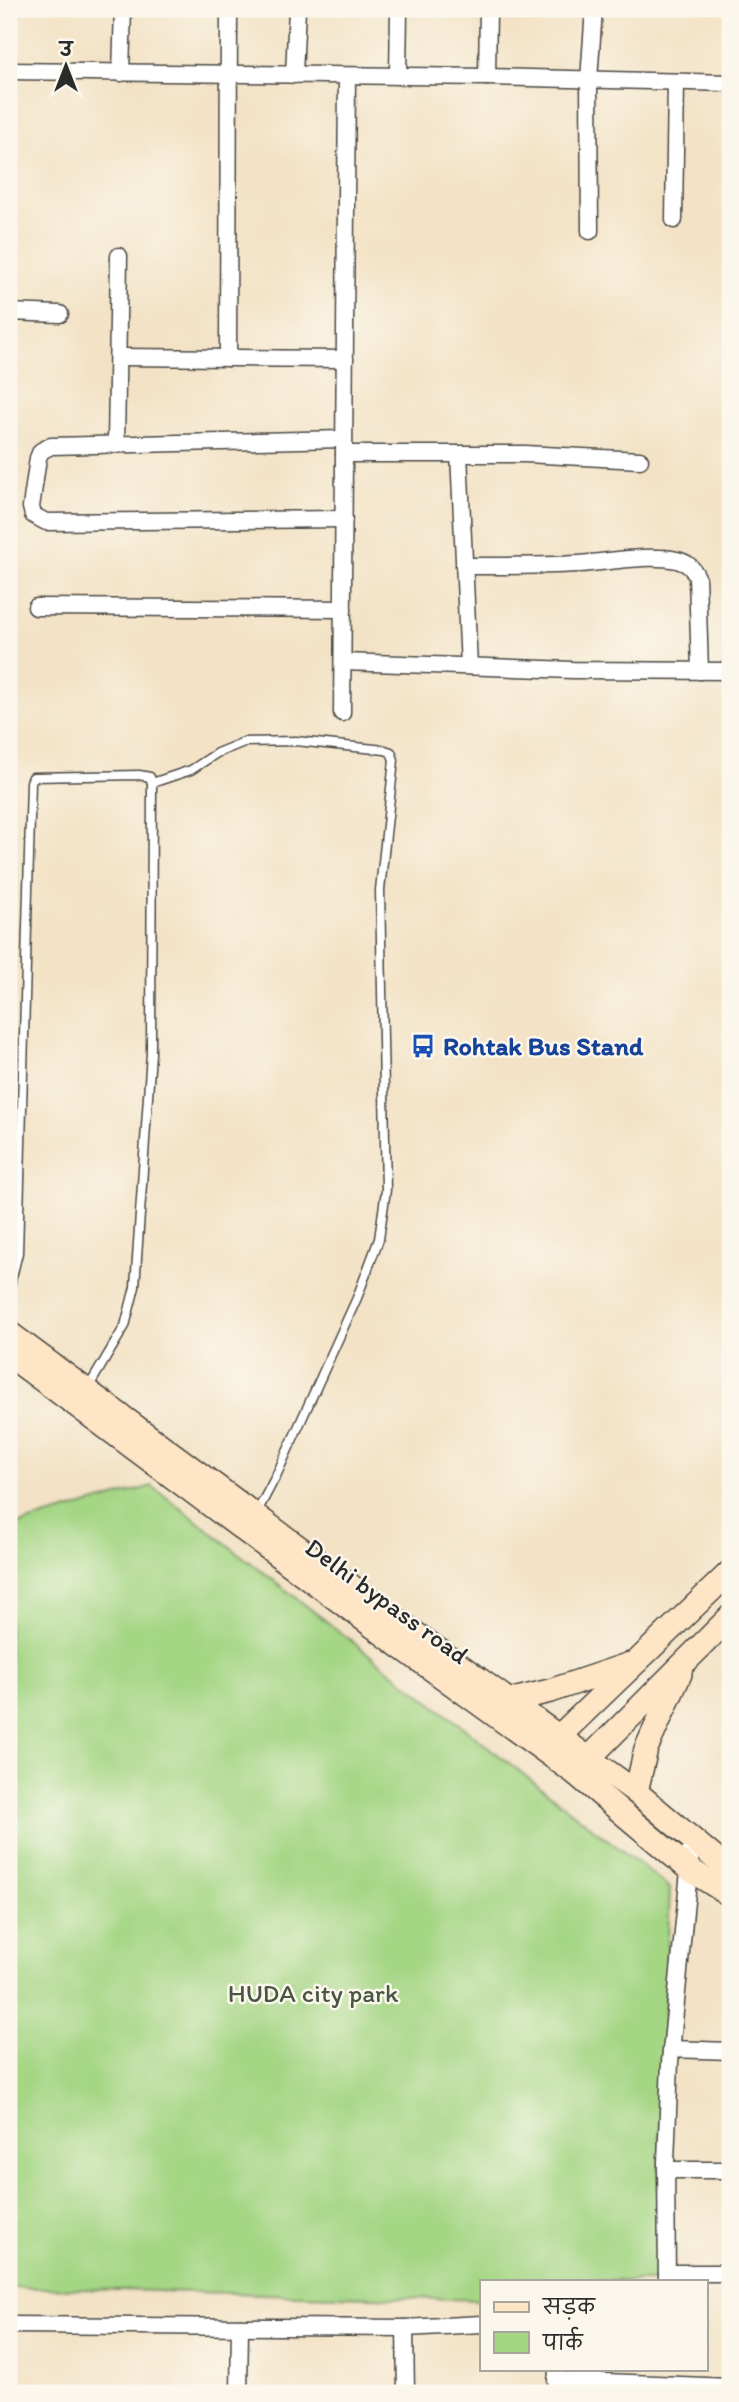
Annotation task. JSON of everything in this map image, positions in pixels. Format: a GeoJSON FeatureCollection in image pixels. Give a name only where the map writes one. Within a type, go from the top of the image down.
{"type":"FeatureCollection","features":[{"type":"Feature","properties":{"kind":"main road","name":"Delhi bypass road"},"geometry":{"type":"LineString","coordinates":[[9,1332],[81,1397],[551,1744],[582,1765],[636,1793],[730,1870]]}},
{"type":"Feature","properties":{"kind":"main road","name":"Delhi bypass road"},"geometry":{"type":"LineString","coordinates":[[13,1362],[81,1397]]}},
{"type":"Feature","properties":{"kind":"main road","name":"Delhi bypass road"},"geometry":{"type":"LineString","coordinates":[[252,1524],[509,1701],[551,1744]]}},
{"type":"Feature","properties":{"kind":"main road"},"geometry":{"type":"LineString","coordinates":[[551,1744],[730,1572]]}},
{"type":"Feature","properties":{"kind":"main road"},"geometry":{"type":"LineString","coordinates":[[582,1765],[686,1661],[729,1623]]}},
{"type":"Feature","properties":{"kind":"main road"},"geometry":{"type":"LineString","coordinates":[[636,1793],[646,1749],[686,1661]]}},
{"type":"Feature","properties":{"kind":"main road"},"geometry":{"type":"LineString","coordinates":[[509,1701],[550,1691],[636,1662]]}},
{"type":"Feature","properties":{"kind":"main road","name":"Delhi bypass road"},"geometry":{"type":"LineString","coordinates":[[582,1765],[689,1869],[730,1895]]}},
{"type":"Feature","properties":{"kind":"street"},"geometry":{"type":"LineString","coordinates":[[121,73],[123,9]]}},
{"type":"Feature","properties":{"kind":"street"},"geometry":{"type":"LineString","coordinates":[[228,358],[229,9]]}},
{"type":"Feature","properties":{"kind":"street"},"geometry":{"type":"LineString","coordinates":[[294,75],[297,9]]}},
{"type":"Feature","properties":{"kind":"street"},"geometry":{"type":"LineString","coordinates":[[398,76],[399,9]]}},
{"type":"Feature","properties":{"kind":"street"},"geometry":{"type":"LineString","coordinates":[[487,77],[488,9]]}},
{"type":"Feature","properties":{"kind":"street"},"geometry":{"type":"LineString","coordinates":[[590,231],[589,80],[594,9]]}},
{"type":"Feature","properties":{"kind":"street"},"geometry":{"type":"LineString","coordinates":[[9,71],[730,83]]}},
{"type":"Feature","properties":{"kind":"street"},"geometry":{"type":"LineString","coordinates":[[342,713],[347,76]]}},
{"type":"Feature","properties":{"kind":"street"},"geometry":{"type":"LineString","coordinates":[[674,220],[676,82]]}},
{"type":"Feature","properties":{"kind":"street"},"geometry":{"type":"LineString","coordinates":[[116,444],[119,256]]}},
{"type":"Feature","properties":{"kind":"street"},"geometry":{"type":"LineString","coordinates":[[9,312],[60,314]]}},
{"type":"Feature","properties":{"kind":"street"},"geometry":{"type":"LineString","coordinates":[[118,357],[345,359]]}},
{"type":"Feature","properties":{"kind":"street"},"geometry":{"type":"LineString","coordinates":[[344,519],[46,522],[33,515],[36,466],[41,451],[51,446],[116,444],[344,447],[640,460]]}},
{"type":"Feature","properties":{"kind":"street"},"geometry":{"type":"LineString","coordinates":[[459,454],[469,666]]}},
{"type":"Feature","properties":{"kind":"street"},"geometry":{"type":"LineString","coordinates":[[464,566],[559,565],[644,559],[687,563],[697,577],[699,671]]}},
{"type":"Feature","properties":{"kind":"street"},"geometry":{"type":"LineString","coordinates":[[36,607],[343,609]]}},
{"type":"Feature","properties":{"kind":"street"},"geometry":{"type":"LineString","coordinates":[[343,662],[573,670],[730,671]]}},
{"type":"Feature","properties":{"kind":"street"},"geometry":{"type":"LineString","coordinates":[[692,1841],[671,2049],[666,2170],[667,2277],[730,2273]]}},
{"type":"Feature","properties":{"kind":"street"},"geometry":{"type":"LineString","coordinates":[[671,2049],[730,2051]]}},
{"type":"Feature","properties":{"kind":"street"},"geometry":{"type":"LineString","coordinates":[[666,2170],[730,2171]]}},
{"type":"Feature","properties":{"kind":"street"},"geometry":{"type":"LineString","coordinates":[[9,2325],[405,2328],[480,2324]]}},
{"type":"Feature","properties":{"kind":"street"},"geometry":{"type":"LineString","coordinates":[[239,2393],[240,2327]]}},
{"type":"Feature","properties":{"kind":"street"},"geometry":{"type":"LineString","coordinates":[[405,2328],[406,2393]]}},
{"type":"Feature","properties":{"kind":"street"},"geometry":{"type":"LineString","coordinates":[[556,2381],[730,2387]]}},
{"type":"Feature","properties":{"kind":"lane"},"geometry":{"type":"LineString","coordinates":[[152,783],[191,770],[217,753],[244,742],[296,741],[384,750],[391,752],[394,760],[380,890],[386,1190],[379,1239],[357,1298],[252,1524]]}},
{"type":"Feature","properties":{"kind":"lane"},"geometry":{"type":"LineString","coordinates":[[9,1289],[18,1253],[31,782],[33,777],[139,775],[150,778],[152,783],[151,1053],[135,1287],[125,1326],[81,1397]]}},
{"type":"Feature","properties":{"kind":"green space","name":"HUDA city park"},"geometry":{"type":"Polygon","coordinates":[[[152,1486],[670,1888],[655,2280],[480,2280],[480,2300],[9,2287],[9,1527],[152,1486]]]}},
{"type":"Feature","properties":{"kind":"place","name":"Rohtak Bus Stand"},"geometry":{"type":"Point","coordinates":[423,1046]}}]}
